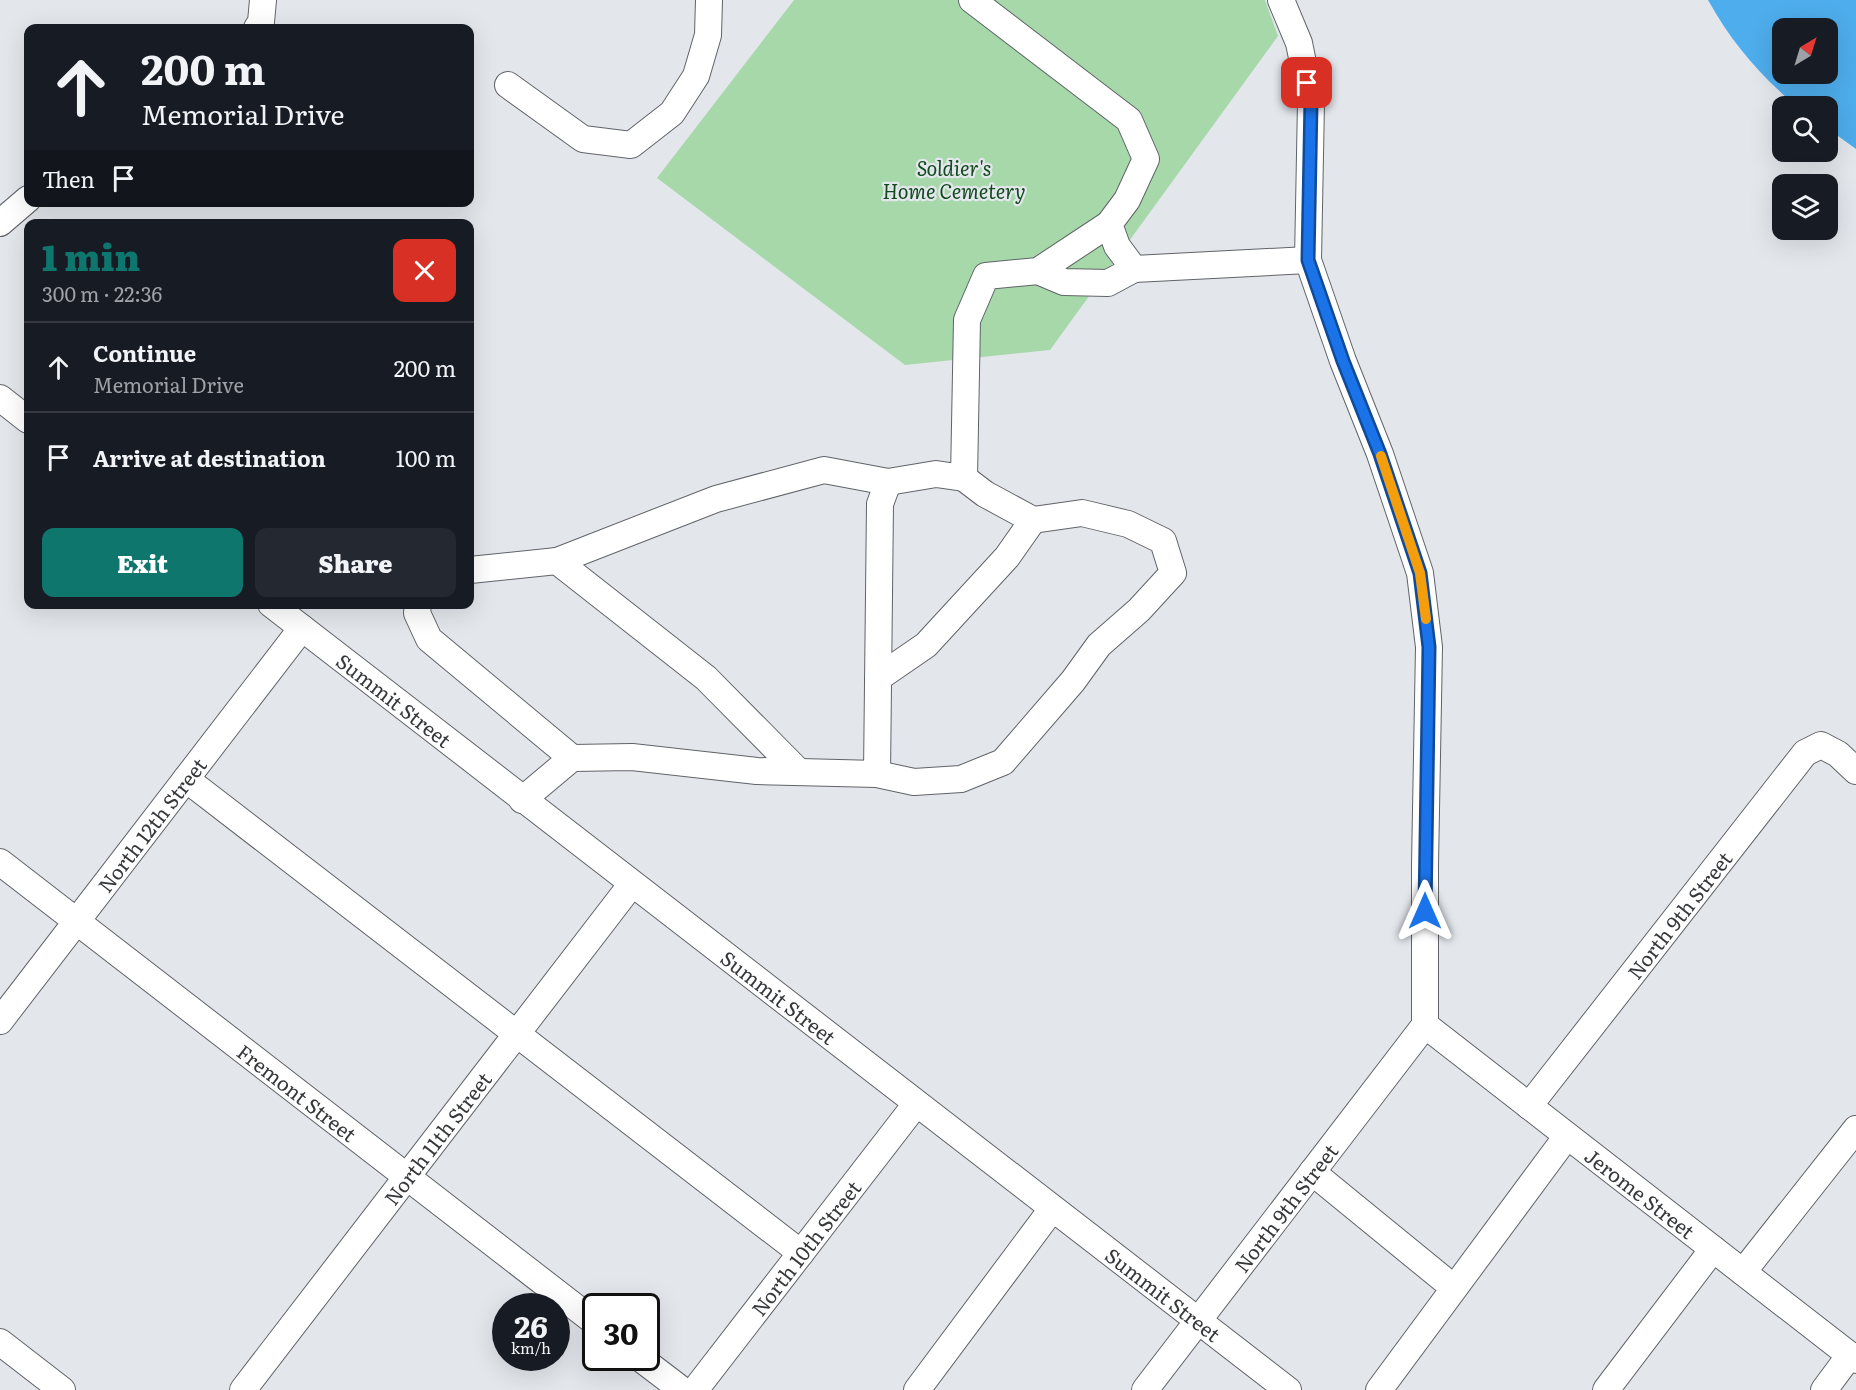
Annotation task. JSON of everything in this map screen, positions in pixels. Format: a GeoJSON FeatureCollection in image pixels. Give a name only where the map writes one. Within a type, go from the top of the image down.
{"type":"FeatureCollection","features":[{"type":"Feature","properties":{"kind":"street"},"geometry":{"type":"LineString","coordinates":[[260,24],[263,0]]}},
{"type":"Feature","properties":{"kind":"street"},"geometry":{"type":"LineString","coordinates":[[508,85],[583,140],[631,145],[672,113],[696,76],[708,35],[709,0]]}},
{"type":"Feature","properties":{"kind":"street"},"geometry":{"type":"LineString","coordinates":[[964,478],[967,320],[986,276],[1038,271],[1109,224],[1127,200],[1146,159],[1129,120],[972,0]]}},
{"type":"Feature","properties":{"kind":"street"},"geometry":{"type":"LineString","coordinates":[[1281,0],[1299,43],[1311,102],[1308,260],[1343,361],[1380,454],[1420,573],[1429,647],[1425,1026]]}},
{"type":"Feature","properties":{"kind":"street"},"geometry":{"type":"LineString","coordinates":[[0,223],[24,202]]}},
{"type":"Feature","properties":{"kind":"street"},"geometry":{"type":"LineString","coordinates":[[1109,224],[1117,246],[1134,268]]}},
{"type":"Feature","properties":{"kind":"street"},"geometry":{"type":"LineString","coordinates":[[1038,271],[1064,282],[1108,284],[1134,268],[1308,260]]}},
{"type":"Feature","properties":{"kind":"street"},"geometry":{"type":"LineString","coordinates":[[0,398],[24,417]]}},
{"type":"Feature","properties":{"kind":"street"},"geometry":{"type":"LineString","coordinates":[[474,570],[557,561],[716,499],[824,470],[888,482],[936,474],[964,478],[985,494],[1033,520],[1082,513],[1128,524],[1163,541],[1173,573],[1139,610],[1099,645],[1072,681],[1003,762],[961,779],[914,782],[877,774],[757,771],[632,757],[572,758],[522,800]]}},
{"type":"Feature","properties":{"kind":"street"},"geometry":{"type":"LineString","coordinates":[[877,774],[880,504],[888,482]]}},
{"type":"Feature","properties":{"kind":"street"},"geometry":{"type":"LineString","coordinates":[[878,678],[926,645],[1007,557],[1033,520]]}},
{"type":"Feature","properties":{"kind":"street"},"geometry":{"type":"LineString","coordinates":[[557,561],[706,678],[799,772]]}},
{"type":"Feature","properties":{"kind":"street","name":"Summit Street"},"geometry":{"type":"LineString","coordinates":[[277,609],[631,885],[1287,1390]]}},
{"type":"Feature","properties":{"kind":"street"},"geometry":{"type":"LineString","coordinates":[[417,609],[417,613],[429,639],[572,758]]}},
{"type":"Feature","properties":{"kind":"street","name":"North 12th Street"},"geometry":{"type":"LineString","coordinates":[[0,1021],[302,628]]}},
{"type":"Feature","properties":{"kind":"street","name":"North 9th Street"},"geometry":{"type":"LineString","coordinates":[[1529,1106],[1805,753],[1821,745],[1847,762]]}},
{"type":"Feature","properties":{"kind":"street"},"geometry":{"type":"LineString","coordinates":[[186,779],[801,1253]]}},
{"type":"Feature","properties":{"kind":"street","name":"Fremont Street"},"geometry":{"type":"LineString","coordinates":[[0,862],[582,1312]]}},
{"type":"Feature","properties":{"kind":"street","name":"North 11th Street"},"geometry":{"type":"LineString","coordinates":[[243,1390],[631,885]]}},
{"type":"Feature","properties":{"kind":"street","name":"Jerome Street"},"geometry":{"type":"LineString","coordinates":[[1425,1026],[1853,1358]]}},
{"type":"Feature","properties":{"kind":"street","name":"North 9th Street"},"geometry":{"type":"LineString","coordinates":[[1145,1390],[1425,1026]]}},
{"type":"Feature","properties":{"kind":"street","name":"North 10th Street"},"geometry":{"type":"LineString","coordinates":[[695,1390],[916,1104]]}},
{"type":"Feature","properties":{"kind":"street"},"geometry":{"type":"LineString","coordinates":[[1743,1272],[1856,1129]]}},
{"type":"Feature","properties":{"kind":"street"},"geometry":{"type":"LineString","coordinates":[[1379,1390],[1567,1136]]}},
{"type":"Feature","properties":{"kind":"street"},"geometry":{"type":"LineString","coordinates":[[1312,1172],[1454,1288]]}},
{"type":"Feature","properties":{"kind":"street"},"geometry":{"type":"LineString","coordinates":[[917,1390],[1052,1209]]}},
{"type":"Feature","properties":{"kind":"street"},"geometry":{"type":"LineString","coordinates":[[1606,1390],[1713,1249]]}},
{"type":"Feature","properties":{"kind":"street"},"geometry":{"type":"LineString","coordinates":[[0,1342],[62,1390]]}},
{"type":"Feature","properties":{"kind":"street"},"geometry":{"type":"LineString","coordinates":[[1824,1390],[1853,1358]]}},
{"type":"Feature","properties":{"kind":"street"},"geometry":{"type":"LineString","coordinates":[[657,1371],[682,1390]]}},
{"type":"Feature","properties":{"kind":"green space","name":"Soldier's Home Cemetery"},"geometry":{"type":"Polygon","coordinates":[[[794,0],[1265,0],[1278,36],[1050,350],[905,365],[657,178],[794,0]]]}},
{"type":"Feature","properties":{"kind":"water"},"geometry":{"type":"Polygon","coordinates":[[[1708,0],[1856,0],[1856,149],[1838,136],[1838,96],[1785,96],[1772,84],[1838,84],[1838,18],[1772,18],[1772,84],[1737,44],[1708,0]]]}},
{"type":"Feature","properties":{"kind":"slow traffic"},"geometry":{"type":"LineString","coordinates":[[1381,456],[1420,573],[1426,619]]}},
{"type":"Feature","properties":{"kind":"route"},"geometry":{"type":"LineString","coordinates":[[1307,83],[1311,102],[1308,260],[1343,361],[1380,454],[1420,573],[1429,647],[1425,911]]}}]}
